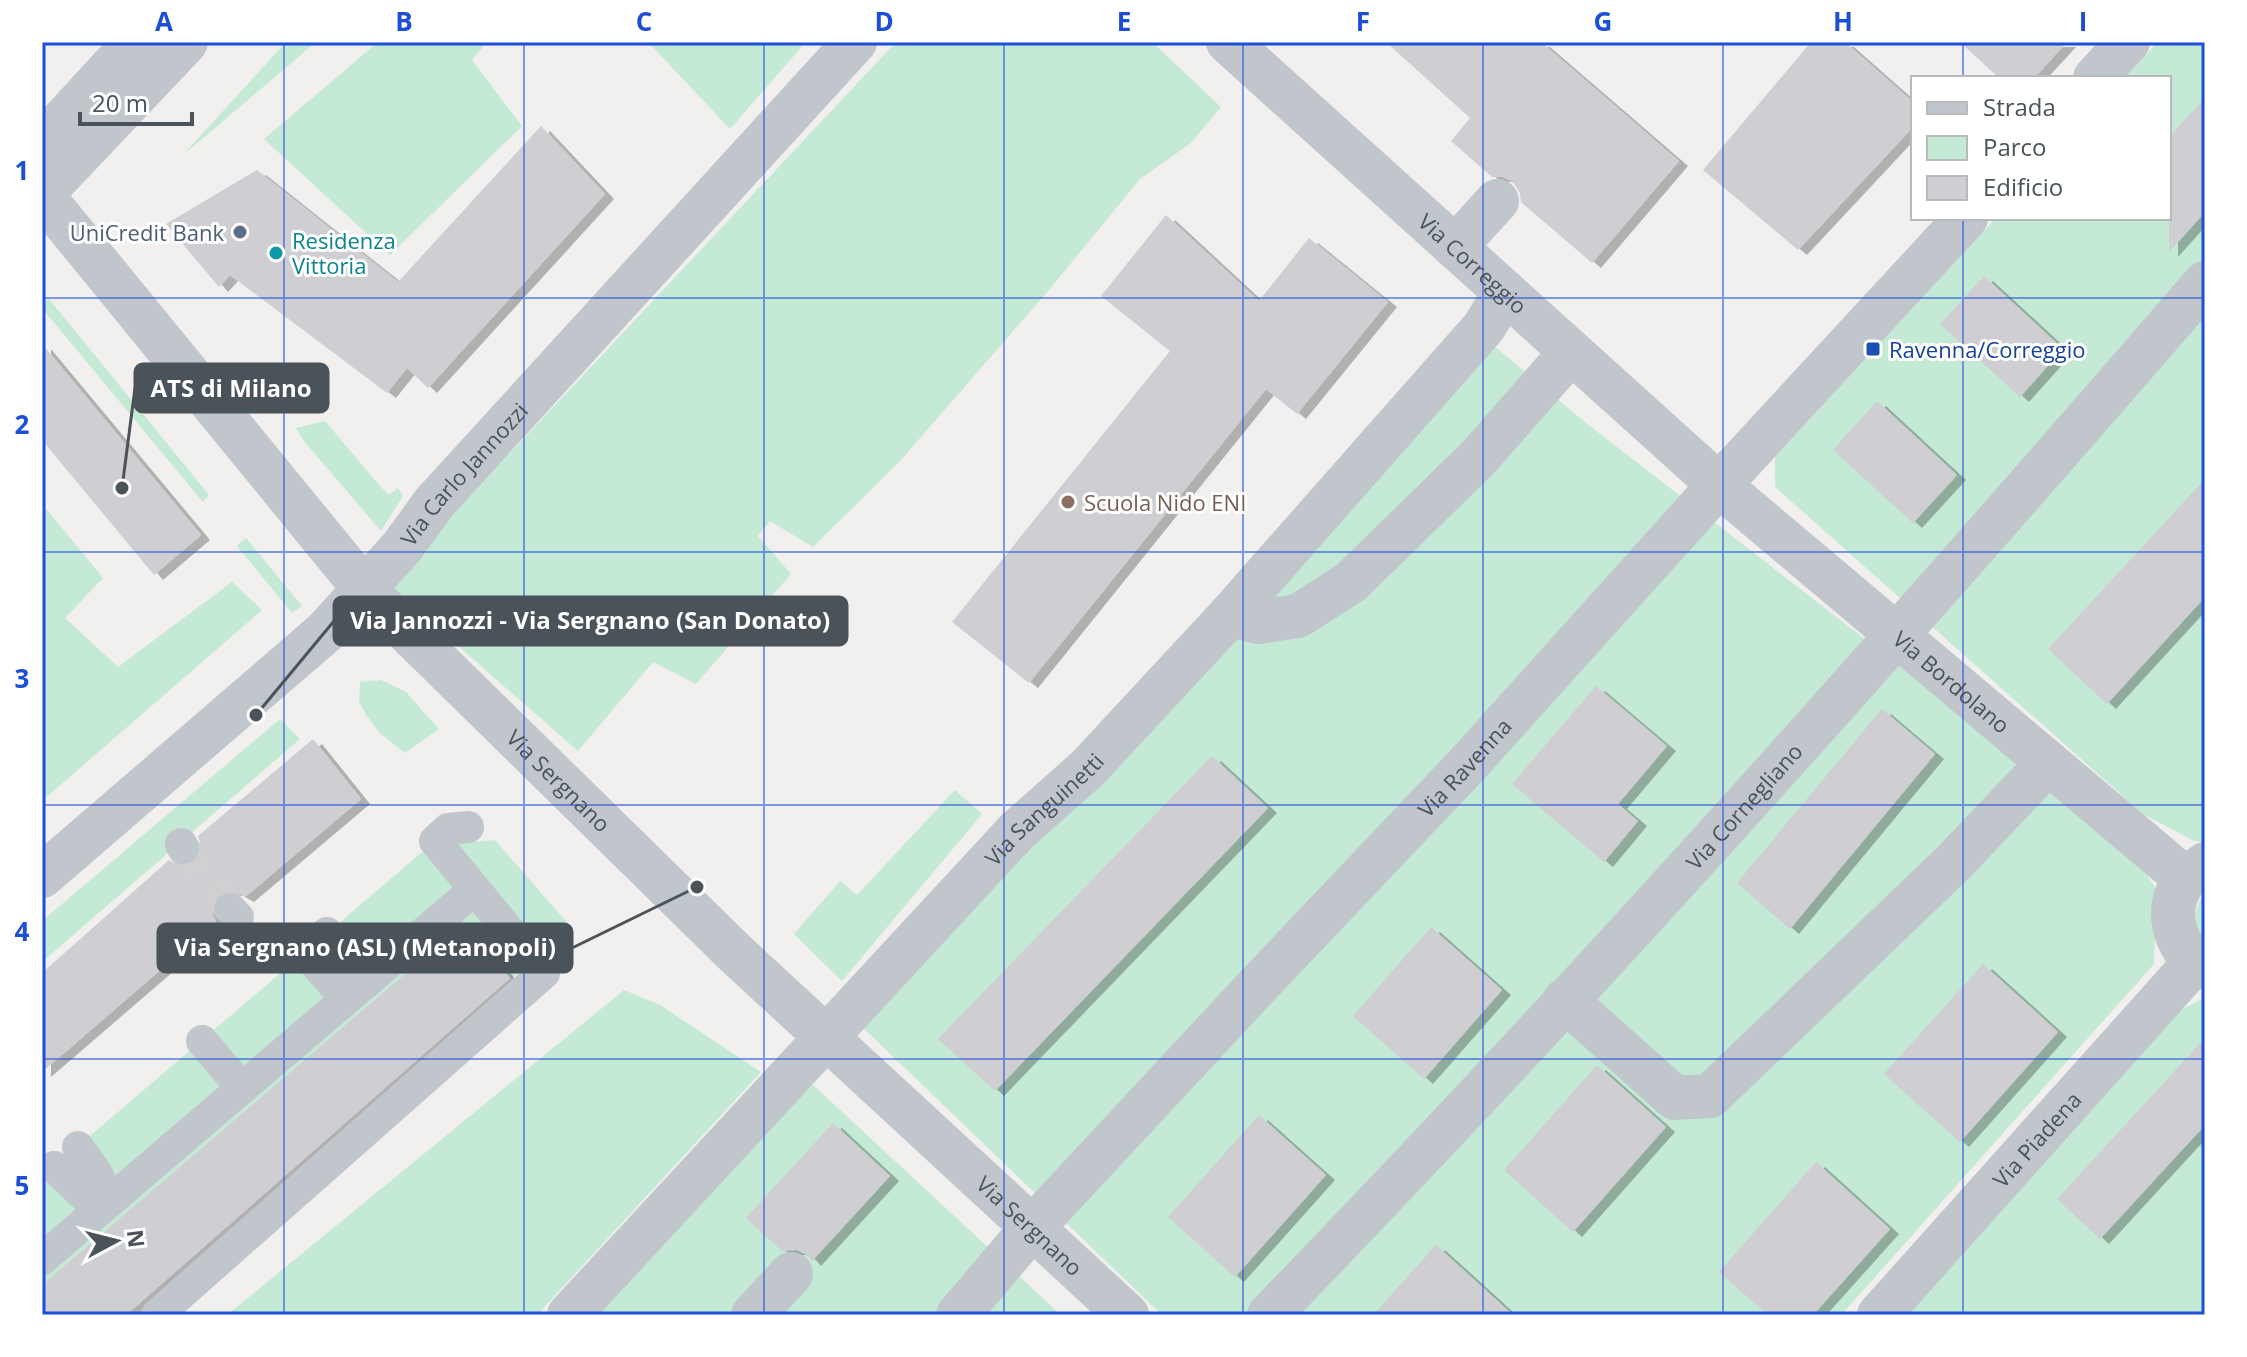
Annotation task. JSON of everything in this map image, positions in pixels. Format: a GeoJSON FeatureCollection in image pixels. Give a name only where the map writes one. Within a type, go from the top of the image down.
{"type":"FeatureCollection","features":[{"type":"Feature","properties":{"kind":"street"},"geometry":{"type":"LineString","coordinates":[[42,143],[135,42]]}},
{"type":"Feature","properties":{"kind":"street"},"geometry":{"type":"LineString","coordinates":[[42,195],[186,42]]}},
{"type":"Feature","properties":{"kind":"street","name":"Via Carlo Jannozzi"},"geometry":{"type":"LineString","coordinates":[[42,876],[325,632],[402,547],[434,503],[855,42]]}},
{"type":"Feature","properties":{"kind":"street","name":"Via Correggio"},"geometry":{"type":"LineString","coordinates":[[1228,42],[1719,485]]}},
{"type":"Feature","properties":{"kind":"street"},"geometry":{"type":"LineString","coordinates":[[2097,76],[2128,42]]}},
{"type":"Feature","properties":{"kind":"street","name":"Via Sergnano"},"geometry":{"type":"LineString","coordinates":[[42,195],[365,590],[668,889],[1127,1315]]}},
{"type":"Feature","properties":{"kind":"street"},"geometry":{"type":"LineString","coordinates":[[1455,247],[1497,201]]}},
{"type":"Feature","properties":{"kind":"street","name":"Via Ravenna"},"geometry":{"type":"LineString","coordinates":[[958,1315],[1032,1228],[1466,766],[1719,485],[1964,220]]}},
{"type":"Feature","properties":{"kind":"street","name":"Via Cornegliano"},"geometry":{"type":"LineString","coordinates":[[1269,1315],[1397,1184],[1898,636],[2205,283]]}},
{"type":"Feature","properties":{"kind":"street","name":"Via Sanguinetti"},"geometry":{"type":"LineString","coordinates":[[569,1315],[1017,831],[1088,768],[1230,615],[1484,327],[1505,292]]}},
{"type":"Feature","properties":{"kind":"street"},"geometry":{"type":"LineString","coordinates":[[1230,615],[1258,622],[1298,616],[1351,582],[1479,457],[1571,352]]}},
{"type":"Feature","properties":{"kind":"street","name":"Via Bordolano"},"geometry":{"type":"LineString","coordinates":[[1719,485],[2048,763],[2196,872]]}},
{"type":"Feature","properties":{"kind":"street"},"geometry":{"type":"LineString","coordinates":[[1565,1000],[1675,1098],[1710,1096],[1954,862],[2048,763]]}},
{"type":"Feature","properties":{"kind":"street"},"geometry":{"type":"LineString","coordinates":[[157,1315],[544,973],[435,841],[450,822]]}},
{"type":"Feature","properties":{"kind":"street"},"geometry":{"type":"LineString","coordinates":[[2196,872],[2174,903],[2173,923],[2178,940],[2200,965]]}},
{"type":"Feature","properties":{"kind":"street"},"geometry":{"type":"LineString","coordinates":[[42,1259],[474,890]]}},
{"type":"Feature","properties":{"kind":"street"},"geometry":{"type":"LineString","coordinates":[[316,942],[357,990]]}},
{"type":"Feature","properties":{"kind":"street","name":"Via Piadena"},"geometry":{"type":"LineString","coordinates":[[1879,1315],[2200,965]]}},
{"type":"Feature","properties":{"kind":"street"},"geometry":{"type":"LineString","coordinates":[[202,1041],[242,1088]]}},
{"type":"Feature","properties":{"kind":"street"},"geometry":{"type":"LineString","coordinates":[[66,1157],[96,1172],[110,1201]]}},
{"type":"Feature","properties":{"kind":"street"},"geometry":{"type":"LineString","coordinates":[[753,1315],[791,1274]]}},
{"type":"Feature","properties":{"kind":"green space"},"geometry":{"type":"Polygon","coordinates":[[[286,42],[316,42],[183,155],[286,42]]]}},
{"type":"Feature","properties":{"kind":"green space"},"geometry":{"type":"Polygon","coordinates":[[[378,42],[487,42],[472,60],[522,126],[390,255],[264,139],[378,42]]]}},
{"type":"Feature","properties":{"kind":"green space"},"geometry":{"type":"Polygon","coordinates":[[[648,42],[806,42],[730,129],[648,42]]]}},
{"type":"Feature","properties":{"kind":"green space"},"geometry":{"type":"Polygon","coordinates":[[[896,42],[1152,42],[1221,107],[1191,143],[1140,179],[1049,290],[900,461],[813,547],[770,521],[758,536],[791,574],[696,684],[653,662],[578,751],[387,584],[896,42]]]}},
{"type":"Feature","properties":{"kind":"green space"},"geometry":{"type":"Polygon","coordinates":[[[2158,42],[2205,42],[2205,842],[2194,841],[2143,814],[1775,487],[1775,457],[1994,220],[2171,220],[2171,76],[2127,76],[2158,42]]]}},
{"type":"Feature","properties":{"kind":"green space"},"geometry":{"type":"Polygon","coordinates":[[[49,299],[209,495],[203,502],[42,308],[42,302],[49,299]]]}},
{"type":"Feature","properties":{"kind":"green space"},"geometry":{"type":"Polygon","coordinates":[[[1494,346],[1586,423],[2122,838],[2157,890],[2154,964],[1841,1315],[1162,1315],[859,1024],[1494,346]]]}},
{"type":"Feature","properties":{"kind":"green space"},"geometry":{"type":"Polygon","coordinates":[[[325,421],[389,495],[398,488],[403,496],[381,531],[296,428],[325,421]]]}},
{"type":"Feature","properties":{"kind":"green space"},"geometry":{"type":"Polygon","coordinates":[[[42,504],[103,578],[65,618],[118,667],[232,582],[262,610],[42,801],[42,504]]]}},
{"type":"Feature","properties":{"kind":"green space"},"geometry":{"type":"Polygon","coordinates":[[[246,538],[302,606],[292,613],[237,546],[246,538]]]}},
{"type":"Feature","properties":{"kind":"green space"},"geometry":{"type":"Polygon","coordinates":[[[381,680],[406,692],[439,729],[405,753],[380,733],[359,702],[360,682],[381,680]]]}},
{"type":"Feature","properties":{"kind":"green space"},"geometry":{"type":"Polygon","coordinates":[[[280,719],[300,739],[42,962],[42,921],[280,719]]]}},
{"type":"Feature","properties":{"kind":"green space"},"geometry":{"type":"Polygon","coordinates":[[[955,790],[982,814],[842,981],[794,934],[840,881],[857,895],[955,790]]]}},
{"type":"Feature","properties":{"kind":"green space"},"geometry":{"type":"Polygon","coordinates":[[[495,840],[571,927],[511,979],[463,924],[42,1285],[42,1177],[429,846],[495,840]]]}},
{"type":"Feature","properties":{"kind":"green space"},"geometry":{"type":"Polygon","coordinates":[[[2205,891],[2205,945],[2196,918],[2205,891]]]}},
{"type":"Feature","properties":{"kind":"green space"},"geometry":{"type":"Polygon","coordinates":[[[624,990],[660,1005],[761,1072],[537,1315],[227,1315],[624,990]]]}},
{"type":"Feature","properties":{"kind":"green space"},"geometry":{"type":"Polygon","coordinates":[[[2205,997],[2205,1315],[1904,1315],[2170,1016],[2205,997]]]}},
{"type":"Feature","properties":{"kind":"green space"},"geometry":{"type":"Polygon","coordinates":[[[811,1083],[1061,1315],[599,1315],[811,1083]]]}},
{"type":"Feature","properties":{"kind":"building"},"geometry":{"type":"Polygon","coordinates":[[[1386,42],[1541,42],[1679,161],[1592,263],[1521,202],[1520,193],[1513,182],[1503,177],[1492,177],[1451,141],[1470,118],[1386,42]]]}},
{"type":"Feature","properties":{"kind":"building"},"geometry":{"type":"Polygon","coordinates":[[[1811,42],[1845,42],[1911,100],[1911,129],[1798,250],[1703,170],[1811,42]]]}},
{"type":"Feature","properties":{"kind":"building"},"geometry":{"type":"Polygon","coordinates":[[[1960,42],[2067,42],[2036,76],[1997,76],[1960,42]]]}},
{"type":"Feature","properties":{"kind":"building"},"geometry":{"type":"Polygon","coordinates":[[[2205,98],[2205,212],[2169,252],[2171,220],[2171,135],[2205,98]]]}},
{"type":"Feature","properties":{"kind":"building","name":"Residenza Vittoria"},"geometry":{"type":"Polygon","coordinates":[[[541,126],[605,194],[428,388],[407,368],[387,393],[230,275],[219,287],[166,224],[257,170],[398,282],[541,126]]]}},
{"type":"Feature","properties":{"kind":"building"},"geometry":{"type":"Polygon","coordinates":[[[1166,215],[1259,301],[1309,238],[1388,302],[1297,414],[1266,389],[1029,683],[952,622],[1170,351],[1101,296],[1166,215]]]}},
{"type":"Feature","properties":{"kind":"building"},"geometry":{"type":"Polygon","coordinates":[[[1984,276],[2063,349],[2020,397],[1940,324],[1984,276]]]}},
{"type":"Feature","properties":{"kind":"building"},"geometry":{"type":"Polygon","coordinates":[[[42,344],[201,535],[154,575],[42,440],[42,344]]]}},
{"type":"Feature","properties":{"kind":"building"},"geometry":{"type":"Polygon","coordinates":[[[1877,401],[1957,475],[1913,523],[1833,450],[1877,401]]]}},
{"type":"Feature","properties":{"kind":"building"},"geometry":{"type":"Polygon","coordinates":[[[2205,479],[2205,597],[2107,704],[2048,649],[2205,479]]]}},
{"type":"Feature","properties":{"kind":"building"},"geometry":{"type":"Polygon","coordinates":[[[1596,686],[1667,746],[1618,804],[1638,821],[1604,862],[1512,784],[1596,686]]]}},
{"type":"Feature","properties":{"kind":"building"},"geometry":{"type":"Polygon","coordinates":[[[1882,709],[1935,754],[1790,929],[1737,883],[1882,709]]]}},
{"type":"Feature","properties":{"kind":"building"},"geometry":{"type":"Polygon","coordinates":[[[313,739],[361,799],[245,897],[234,891],[217,895],[212,905],[216,922],[42,1072],[42,973],[169,860],[181,867],[192,865],[202,850],[198,836],[313,739]]]}},
{"type":"Feature","properties":{"kind":"building"},"geometry":{"type":"Polygon","coordinates":[[[1212,756],[1268,808],[995,1091],[938,1039],[1212,756]]]}},
{"type":"Feature","properties":{"kind":"building"},"geometry":{"type":"Polygon","coordinates":[[[463,924],[510,978],[126,1315],[42,1315],[42,1285],[463,924]]]}},
{"type":"Feature","properties":{"kind":"building"},"geometry":{"type":"Polygon","coordinates":[[[1431,927],[1502,990],[1424,1079],[1353,1016],[1431,927]]]}},
{"type":"Feature","properties":{"kind":"building"},"geometry":{"type":"Polygon","coordinates":[[[1983,964],[2058,1032],[1960,1142],[1884,1074],[1983,964]]]}},
{"type":"Feature","properties":{"kind":"building"},"geometry":{"type":"Polygon","coordinates":[[[2205,1038],[2205,1125],[2100,1239],[2057,1199],[2205,1038]]]}},
{"type":"Feature","properties":{"kind":"building"},"geometry":{"type":"Polygon","coordinates":[[[1597,1065],[1666,1127],[1573,1232],[1504,1170],[1597,1065]]]}},
{"type":"Feature","properties":{"kind":"building"},"geometry":{"type":"Polygon","coordinates":[[[1259,1115],[1326,1175],[1235,1277],[1168,1217],[1259,1115]]]}},
{"type":"Feature","properties":{"kind":"building"},"geometry":{"type":"Polygon","coordinates":[[[833,1123],[890,1176],[812,1261],[797,1250],[782,1251],[746,1218],[833,1123]]]}},
{"type":"Feature","properties":{"kind":"building"},"geometry":{"type":"Polygon","coordinates":[[[1816,1162],[1890,1229],[1813,1315],[1768,1315],[1719,1272],[1816,1162]]]}},
{"type":"Feature","properties":{"kind":"building"},"geometry":{"type":"Polygon","coordinates":[[[1436,1245],[1513,1315],[1373,1315],[1436,1245]]]}},
{"type":"Feature","properties":{"kind":"tunnel"},"geometry":{"type":"LineString","coordinates":[[183,848],[230,909]]}},
{"type":"Feature","properties":{"kind":"place","name":"UniCredit Bank"},"geometry":{"type":"Point","coordinates":[240,232]}},
{"type":"Feature","properties":{"kind":"place","name":"Residenza Vittoria"},"geometry":{"type":"Point","coordinates":[276,253]}},
{"type":"Feature","properties":{"kind":"place","name":"Ravenna/Correggio"},"geometry":{"type":"Point","coordinates":[1873,349]}},
{"type":"Feature","properties":{"kind":"place","name":"ATS di Milano"},"geometry":{"type":"Point","coordinates":[122,488]}},
{"type":"Feature","properties":{"kind":"place","name":"Scuola Nido ENI"},"geometry":{"type":"Point","coordinates":[1068,502]}},
{"type":"Feature","properties":{"kind":"place","name":"Via Jannozzi - Via Sergnano (San Donato)"},"geometry":{"type":"Point","coordinates":[256,715]}},
{"type":"Feature","properties":{"kind":"place","name":"Via Sergnano (ASL) (Metanopoli)"},"geometry":{"type":"Point","coordinates":[697,887]}}]}
